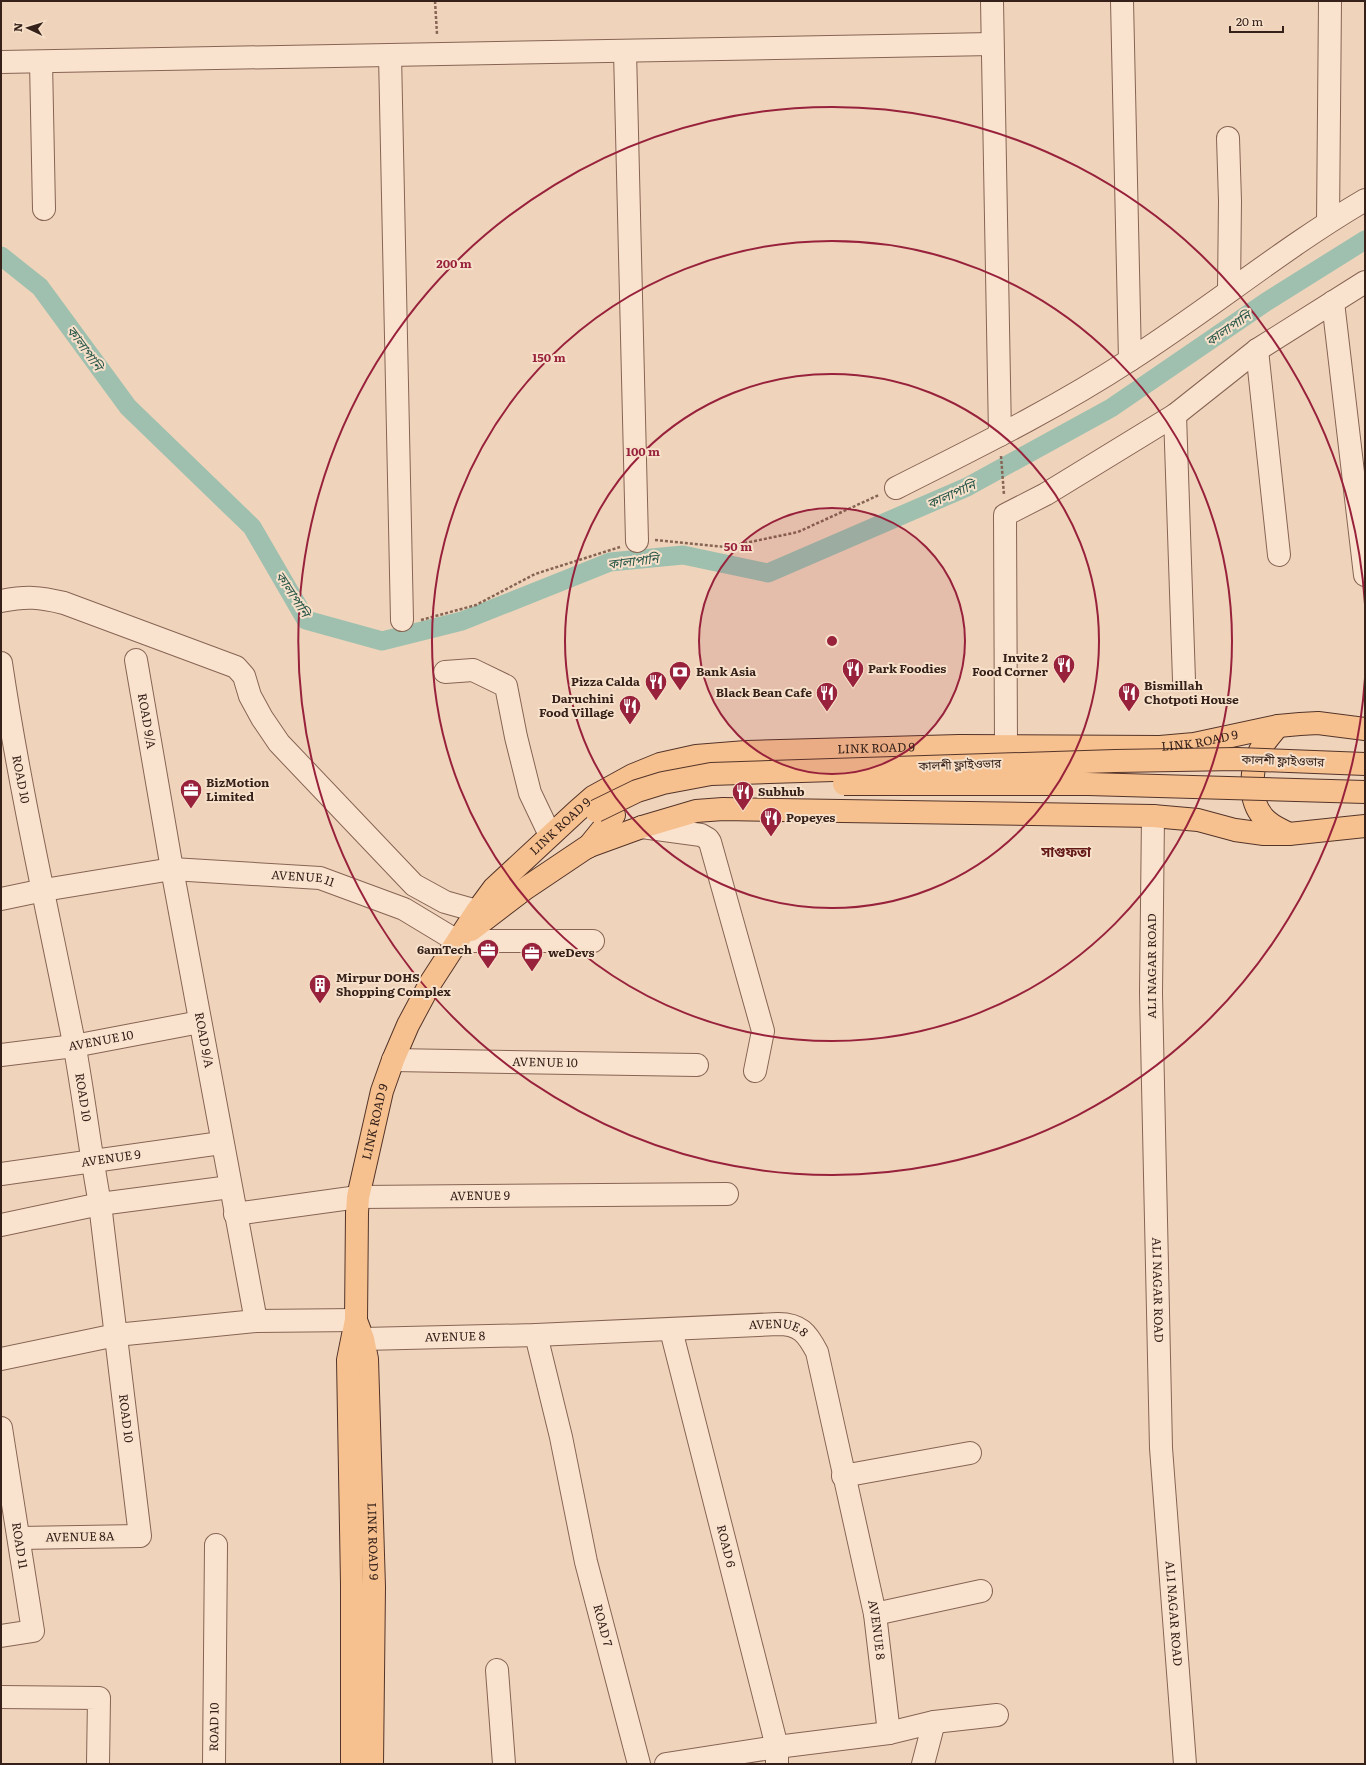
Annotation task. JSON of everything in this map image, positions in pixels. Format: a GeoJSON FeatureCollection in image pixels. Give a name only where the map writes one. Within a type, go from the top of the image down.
{"type":"FeatureCollection","features":[{"type":"Feature","properties":{"kind":"main road","name":"LINK ROAD 9"},"geometry":{"type":"LineString","coordinates":[[372,1764],[374,1587],[367,1359],[360,1330],[357,1213],[358,1197],[382,1091],[408,1025],[431,982],[477,911],[494,888],[593,797],[633,775],[660,764],[696,756],[825,749],[1006,746],[1160,747],[1194,744],[1278,726],[1318,723],[1365,729]]}},
{"type":"Feature","properties":{"kind":"main road"},"geometry":{"type":"LineString","coordinates":[[1278,726],[1263,745],[1255,763],[1252,778],[1253,794],[1255,804],[1263,817],[1274,827],[1289,834]]}},
{"type":"Feature","properties":{"kind":"main road","name":"কালশী ফ্লাইওভার"},"geometry":{"type":"LineString","coordinates":[[557,829],[605,813],[637,791],[664,783],[711,774],[1115,761],[1238,760],[1365,764]]}},
{"type":"Feature","properties":{"kind":"main road"},"geometry":{"type":"LineString","coordinates":[[587,847],[605,813],[653,796],[727,783],[1088,784],[1365,792]]}},
{"type":"Feature","properties":{"kind":"main road","name":"LINK ROAD 9"},"geometry":{"type":"LineString","coordinates":[[458,941],[526,888],[587,847],[642,827],[696,811],[723,809],[1153,816],[1198,820],[1235,830],[1264,834],[1289,834],[1365,826]]}},
{"type":"Feature","properties":{"kind":"main road","name":"LINK ROAD 9"},"geometry":{"type":"LineString","coordinates":[[352,1764],[352,1584],[348,1360],[360,1330]]}},
{"type":"Feature","properties":{"kind":"street"},"geometry":{"type":"LineString","coordinates":[[992,1],[1000,443]]}},
{"type":"Feature","properties":{"kind":"street"},"geometry":{"type":"LineString","coordinates":[[1122,1],[1130,360]]}},
{"type":"Feature","properties":{"kind":"street"},"geometry":{"type":"LineString","coordinates":[[1328,222],[1330,1]]}},
{"type":"Feature","properties":{"kind":"street"},"geometry":{"type":"LineString","coordinates":[[1,62],[992,44]]}},
{"type":"Feature","properties":{"kind":"street"},"geometry":{"type":"LineString","coordinates":[[626,51],[637,541]]}},
{"type":"Feature","properties":{"kind":"street"},"geometry":{"type":"LineString","coordinates":[[390,55],[402,620]]}},
{"type":"Feature","properties":{"kind":"street"},"geometry":{"type":"LineString","coordinates":[[41,62],[44,209]]}},
{"type":"Feature","properties":{"kind":"street"},"geometry":{"type":"LineString","coordinates":[[1228,138],[1230,201],[1229,290]]}},
{"type":"Feature","properties":{"kind":"street"},"geometry":{"type":"LineString","coordinates":[[896,488],[1000,443],[1046,410],[1130,360],[1328,222],[1365,200]]}},
{"type":"Feature","properties":{"kind":"street"},"geometry":{"type":"LineString","coordinates":[[1006,746],[1005,515],[1046,494],[1175,415],[1257,350],[1365,282]]}},
{"type":"Feature","properties":{"kind":"street"},"geometry":{"type":"LineString","coordinates":[[1334,302],[1365,575]]}},
{"type":"Feature","properties":{"kind":"street"},"geometry":{"type":"LineString","coordinates":[[1257,350],[1279,555]]}},
{"type":"Feature","properties":{"kind":"street"},"geometry":{"type":"LineString","coordinates":[[1175,415],[1184,680]]}},
{"type":"Feature","properties":{"kind":"street"},"geometry":{"type":"LineString","coordinates":[[1,601],[16,598],[38,597],[64,603],[236,667],[244,676],[250,696],[262,718],[279,743],[414,885],[445,902],[477,911]]}},
{"type":"Feature","properties":{"kind":"street","name":"ROAD 9/A"},"geometry":{"type":"LineString","coordinates":[[136,660],[172,869],[256,1321]]}},
{"type":"Feature","properties":{"kind":"street","name":"ROAD 10"},"geometry":{"type":"LineString","coordinates":[[1,663],[6,734],[44,890],[74,1046],[100,1204],[140,1536]]}},
{"type":"Feature","properties":{"kind":"street"},"geometry":{"type":"LineString","coordinates":[[445,672],[474,670],[506,686],[516,737],[530,793],[557,829]]}},
{"type":"Feature","properties":{"kind":"street","name":"ALI NAGAR ROAD"},"geometry":{"type":"LineString","coordinates":[[1153,816],[1151,993],[1161,1448],[1185,1764]]}},
{"type":"Feature","properties":{"kind":"street"},"geometry":{"type":"LineString","coordinates":[[642,827],[701,835],[710,842],[763,1031],[755,1071]]}},
{"type":"Feature","properties":{"kind":"street","name":"AVENUE 11"},"geometry":{"type":"LineString","coordinates":[[1,899],[44,890],[172,869],[320,878],[404,909],[458,941]]}},
{"type":"Feature","properties":{"kind":"street"},"geometry":{"type":"LineString","coordinates":[[458,941],[593,941]]}},
{"type":"Feature","properties":{"kind":"street","name":"AVENUE 10"},"geometry":{"type":"LineString","coordinates":[[1,1056],[74,1046],[200,1022]]}},
{"type":"Feature","properties":{"kind":"street","name":"AVENUE 10"},"geometry":{"type":"LineString","coordinates":[[393,1060],[697,1064]]}},
{"type":"Feature","properties":{"kind":"street","name":"AVENUE 9"},"geometry":{"type":"LineString","coordinates":[[1,1174],[222,1143]]}},
{"type":"Feature","properties":{"kind":"street"},"geometry":{"type":"LineString","coordinates":[[1,1225],[100,1204],[230,1187]]}},
{"type":"Feature","properties":{"kind":"street","name":"AVENUE 9"},"geometry":{"type":"LineString","coordinates":[[235,1214],[358,1197],[726,1194]]}},
{"type":"Feature","properties":{"kind":"street"},"geometry":{"type":"LineString","coordinates":[[1,1359],[116,1335],[256,1321],[360,1330]]}},
{"type":"Feature","properties":{"kind":"street","name":"AVENUE 8"},"geometry":{"type":"LineString","coordinates":[[360,1330],[536,1335],[778,1324],[794,1325],[800,1329],[810,1339],[816,1352],[875,1614],[889,1733]]}},
{"type":"Feature","properties":{"kind":"street","name":"ROAD 6"},"geometry":{"type":"LineString","coordinates":[[672,1330],[777,1756]]}},
{"type":"Feature","properties":{"kind":"street","name":"ROAD 7"},"geometry":{"type":"LineString","coordinates":[[536,1335],[571,1485],[586,1562],[640,1764]]}},
{"type":"Feature","properties":{"kind":"street","name":"ROAD 11"},"geometry":{"type":"LineString","coordinates":[[1,1428],[33,1631],[1,1636]]}},
{"type":"Feature","properties":{"kind":"street"},"geometry":{"type":"LineString","coordinates":[[843,1476],[970,1453]]}},
{"type":"Feature","properties":{"kind":"street","name":"AVENUE 8A"},"geometry":{"type":"LineString","coordinates":[[19,1538],[140,1536]]}},
{"type":"Feature","properties":{"kind":"street","name":"ROAD 10"},"geometry":{"type":"LineString","coordinates":[[214,1764],[216,1545]]}},
{"type":"Feature","properties":{"kind":"street"},"geometry":{"type":"LineString","coordinates":[[875,1614],[980,1591]]}},
{"type":"Feature","properties":{"kind":"street"},"geometry":{"type":"LineString","coordinates":[[496,1670],[504,1764]]}},
{"type":"Feature","properties":{"kind":"street"},"geometry":{"type":"LineString","coordinates":[[1,1697],[98,1698],[98,1764]]}},
{"type":"Feature","properties":{"kind":"street"},"geometry":{"type":"LineString","coordinates":[[666,1764],[777,1756],[889,1733],[934,1722],[997,1715]]}},
{"type":"Feature","properties":{"kind":"street"},"geometry":{"type":"LineString","coordinates":[[923,1764],[934,1722]]}},
{"type":"Feature","properties":{"kind":"path"},"geometry":{"type":"LineString","coordinates":[[435,1],[438,54]]}},
{"type":"Feature","properties":{"kind":"path"},"geometry":{"type":"LineString","coordinates":[[1000,443],[1004,496]]}},
{"type":"Feature","properties":{"kind":"waterway","name":"কালাপানি"},"geometry":{"type":"LineString","coordinates":[[1,256],[40,287],[128,407],[252,527],[306,620],[382,641],[462,621],[610,562],[683,555],[768,573],[967,487],[1111,408],[1266,302],[1365,240]]}},
{"type":"Feature","properties":{"kind":"place","name":"Invite 2 Food Corner"},"geometry":{"type":"Point","coordinates":[1064,684]}},
{"type":"Feature","properties":{"kind":"place","name":"Park Foodies"},"geometry":{"type":"Point","coordinates":[853,688]}},
{"type":"Feature","properties":{"kind":"place","name":"Bank Asia"},"geometry":{"type":"Point","coordinates":[680,692]}},
{"type":"Feature","properties":{"kind":"place","name":"Pizza Calda"},"geometry":{"type":"Point","coordinates":[656,702]}},
{"type":"Feature","properties":{"kind":"place","name":"Black Bean Cafe"},"geometry":{"type":"Point","coordinates":[827,712]}},
{"type":"Feature","properties":{"kind":"place","name":"Bismillah Chotpoti House"},"geometry":{"type":"Point","coordinates":[1129,712]}},
{"type":"Feature","properties":{"kind":"place","name":"Daruchini Food Village"},"geometry":{"type":"Point","coordinates":[630,726]}},
{"type":"Feature","properties":{"kind":"place","name":"BizMotion Limited"},"geometry":{"type":"Point","coordinates":[191,810]}},
{"type":"Feature","properties":{"kind":"place","name":"Subhub"},"geometry":{"type":"Point","coordinates":[743,812]}},
{"type":"Feature","properties":{"kind":"place","name":"Popeyes"},"geometry":{"type":"Point","coordinates":[771,838]}},
{"type":"Feature","properties":{"kind":"place","name":"6amTech"},"geometry":{"type":"Point","coordinates":[488,970]}},
{"type":"Feature","properties":{"kind":"place","name":"weDevs"},"geometry":{"type":"Point","coordinates":[532,972]}},
{"type":"Feature","properties":{"kind":"place","name":"Mirpur DOHS Shopping Complex"},"geometry":{"type":"Point","coordinates":[320,1004]}},
{"type":"Feature","properties":{"kind":"district","name":"সাগুফতা"},"geometry":{"type":"Point","coordinates":[1066,852]}}]}
